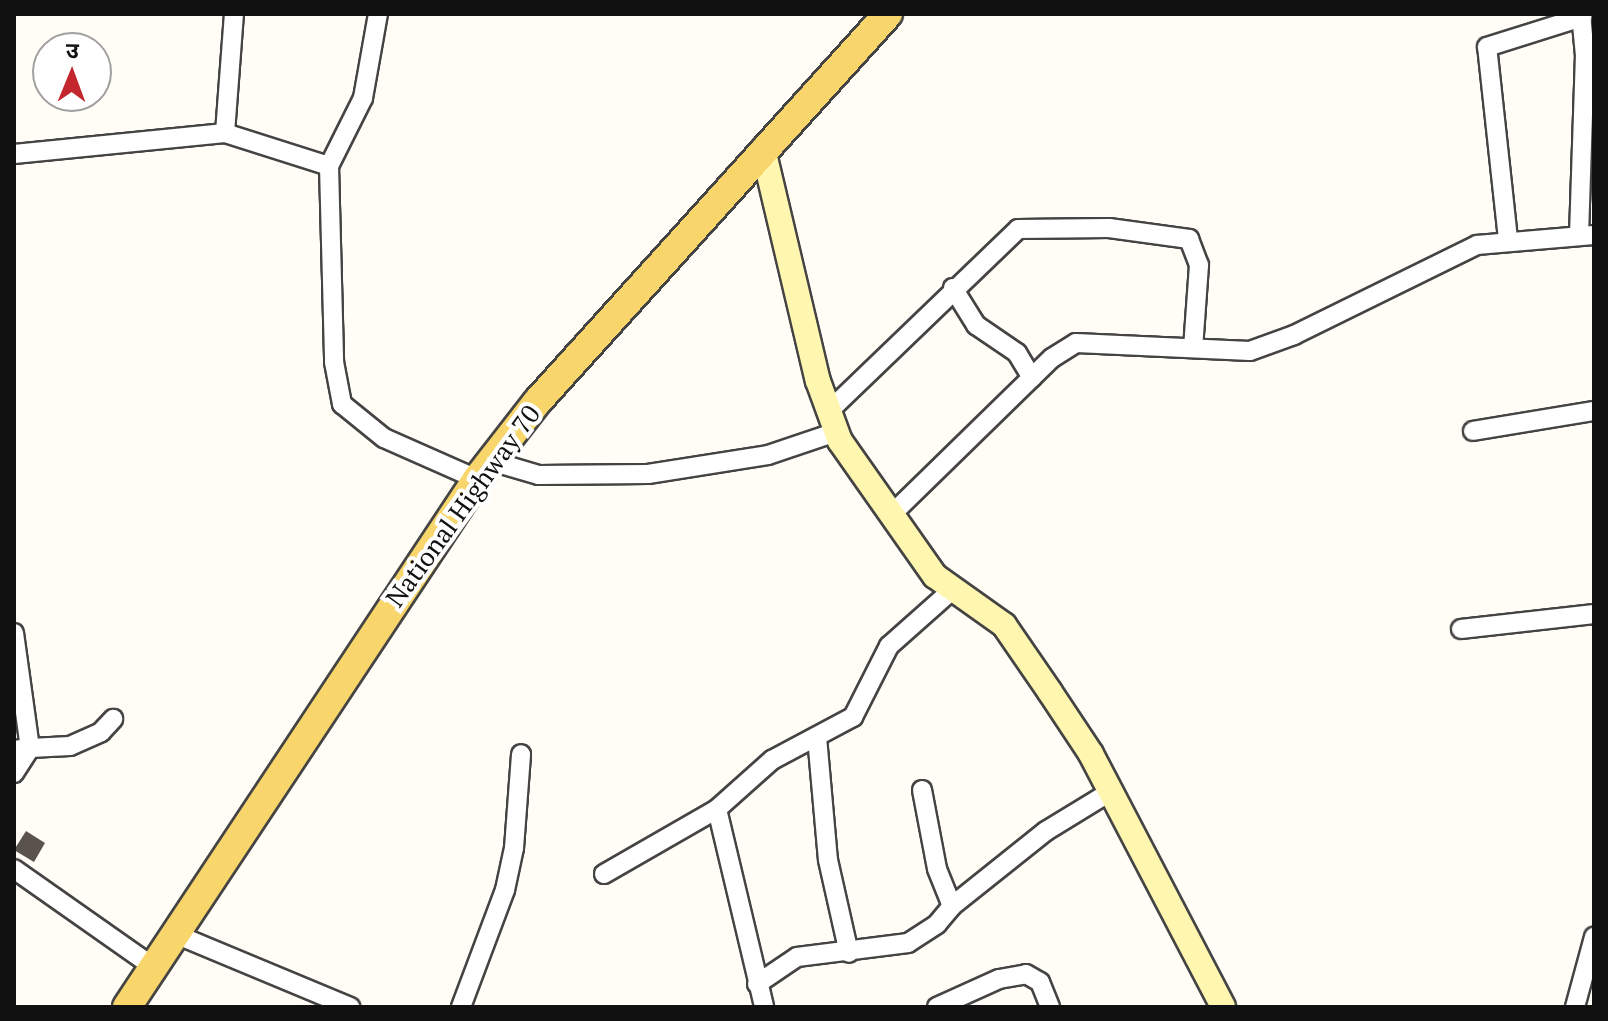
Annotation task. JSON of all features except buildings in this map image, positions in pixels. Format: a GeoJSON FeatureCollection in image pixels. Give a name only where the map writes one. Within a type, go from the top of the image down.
{"type":"FeatureCollection","features":[{"type":"Feature","properties":{"kind":"main road","name":"National Highway 70"},"geometry":{"type":"LineString","coordinates":[[127,1007],[484,470],[763,149],[888,14]]}},
{"type":"Feature","properties":{"kind":"main road"},"geometry":{"type":"LineString","coordinates":[[763,149],[832,422],[935,576],[1004,625],[1091,754],[1223,1007]]}},
{"type":"Feature","properties":{"kind":"street"},"geometry":{"type":"LineString","coordinates":[[225,133],[234,14]]}},
{"type":"Feature","properties":{"kind":"street"},"geometry":{"type":"LineString","coordinates":[[378,14],[363,98],[329,166],[334,362],[342,404],[384,438],[484,470],[539,475],[648,474],[768,455],[832,422],[953,288],[1018,229],[1109,228],[1181,237],[1198,252],[1193,348]]}},
{"type":"Feature","properties":{"kind":"street"},"geometry":{"type":"LineString","coordinates":[[892,514],[1064,348],[1085,340],[1238,352],[1269,346],[1449,255],[1508,239],[1586,235],[1581,16],[1487,47],[1508,239]]}},
{"type":"Feature","properties":{"kind":"street"},"geometry":{"type":"LineString","coordinates":[[14,154],[225,133],[329,166]]}},
{"type":"Feature","properties":{"kind":"street"},"geometry":{"type":"LineString","coordinates":[[953,288],[983,333],[1017,353],[1032,378]]}},
{"type":"Feature","properties":{"kind":"street"},"geometry":{"type":"LineString","coordinates":[[1473,431],[1594,411]]}},
{"type":"Feature","properties":{"kind":"street"},"geometry":{"type":"LineString","coordinates":[[604,874],[717,809],[772,760],[861,710],[889,646],[952,590]]}},
{"type":"Feature","properties":{"kind":"street"},"geometry":{"type":"LineString","coordinates":[[1461,629],[1594,614]]}},
{"type":"Feature","properties":{"kind":"street"},"geometry":{"type":"LineString","coordinates":[[14,633],[22,749],[14,773]]}},
{"type":"Feature","properties":{"kind":"street"},"geometry":{"type":"LineString","coordinates":[[22,749],[70,746],[101,732],[113,719]]}},
{"type":"Feature","properties":{"kind":"street"},"geometry":{"type":"LineString","coordinates":[[817,737],[828,860],[849,953]]}},
{"type":"Feature","properties":{"kind":"street"},"geometry":{"type":"LineString","coordinates":[[461,1007],[505,890],[517,821],[521,754]]}},
{"type":"Feature","properties":{"kind":"street"},"geometry":{"type":"LineString","coordinates":[[922,790],[937,869],[952,906]]}},
{"type":"Feature","properties":{"kind":"street"},"geometry":{"type":"LineString","coordinates":[[757,984],[790,959],[908,943],[937,924],[952,906],[1046,831],[1110,792]]}},
{"type":"Feature","properties":{"kind":"street"},"geometry":{"type":"LineString","coordinates":[[717,809],[764,1007]]}},
{"type":"Feature","properties":{"kind":"street"},"geometry":{"type":"LineString","coordinates":[[14,869],[155,968]]}},
{"type":"Feature","properties":{"kind":"street"},"geometry":{"type":"LineString","coordinates":[[175,934],[350,1007]]}},
{"type":"Feature","properties":{"kind":"street"},"geometry":{"type":"LineString","coordinates":[[1575,1007],[1594,937]]}},
{"type":"Feature","properties":{"kind":"street"},"geometry":{"type":"LineString","coordinates":[[937,1007],[999,979],[1026,974],[1040,982],[1050,1007]]}}]}
